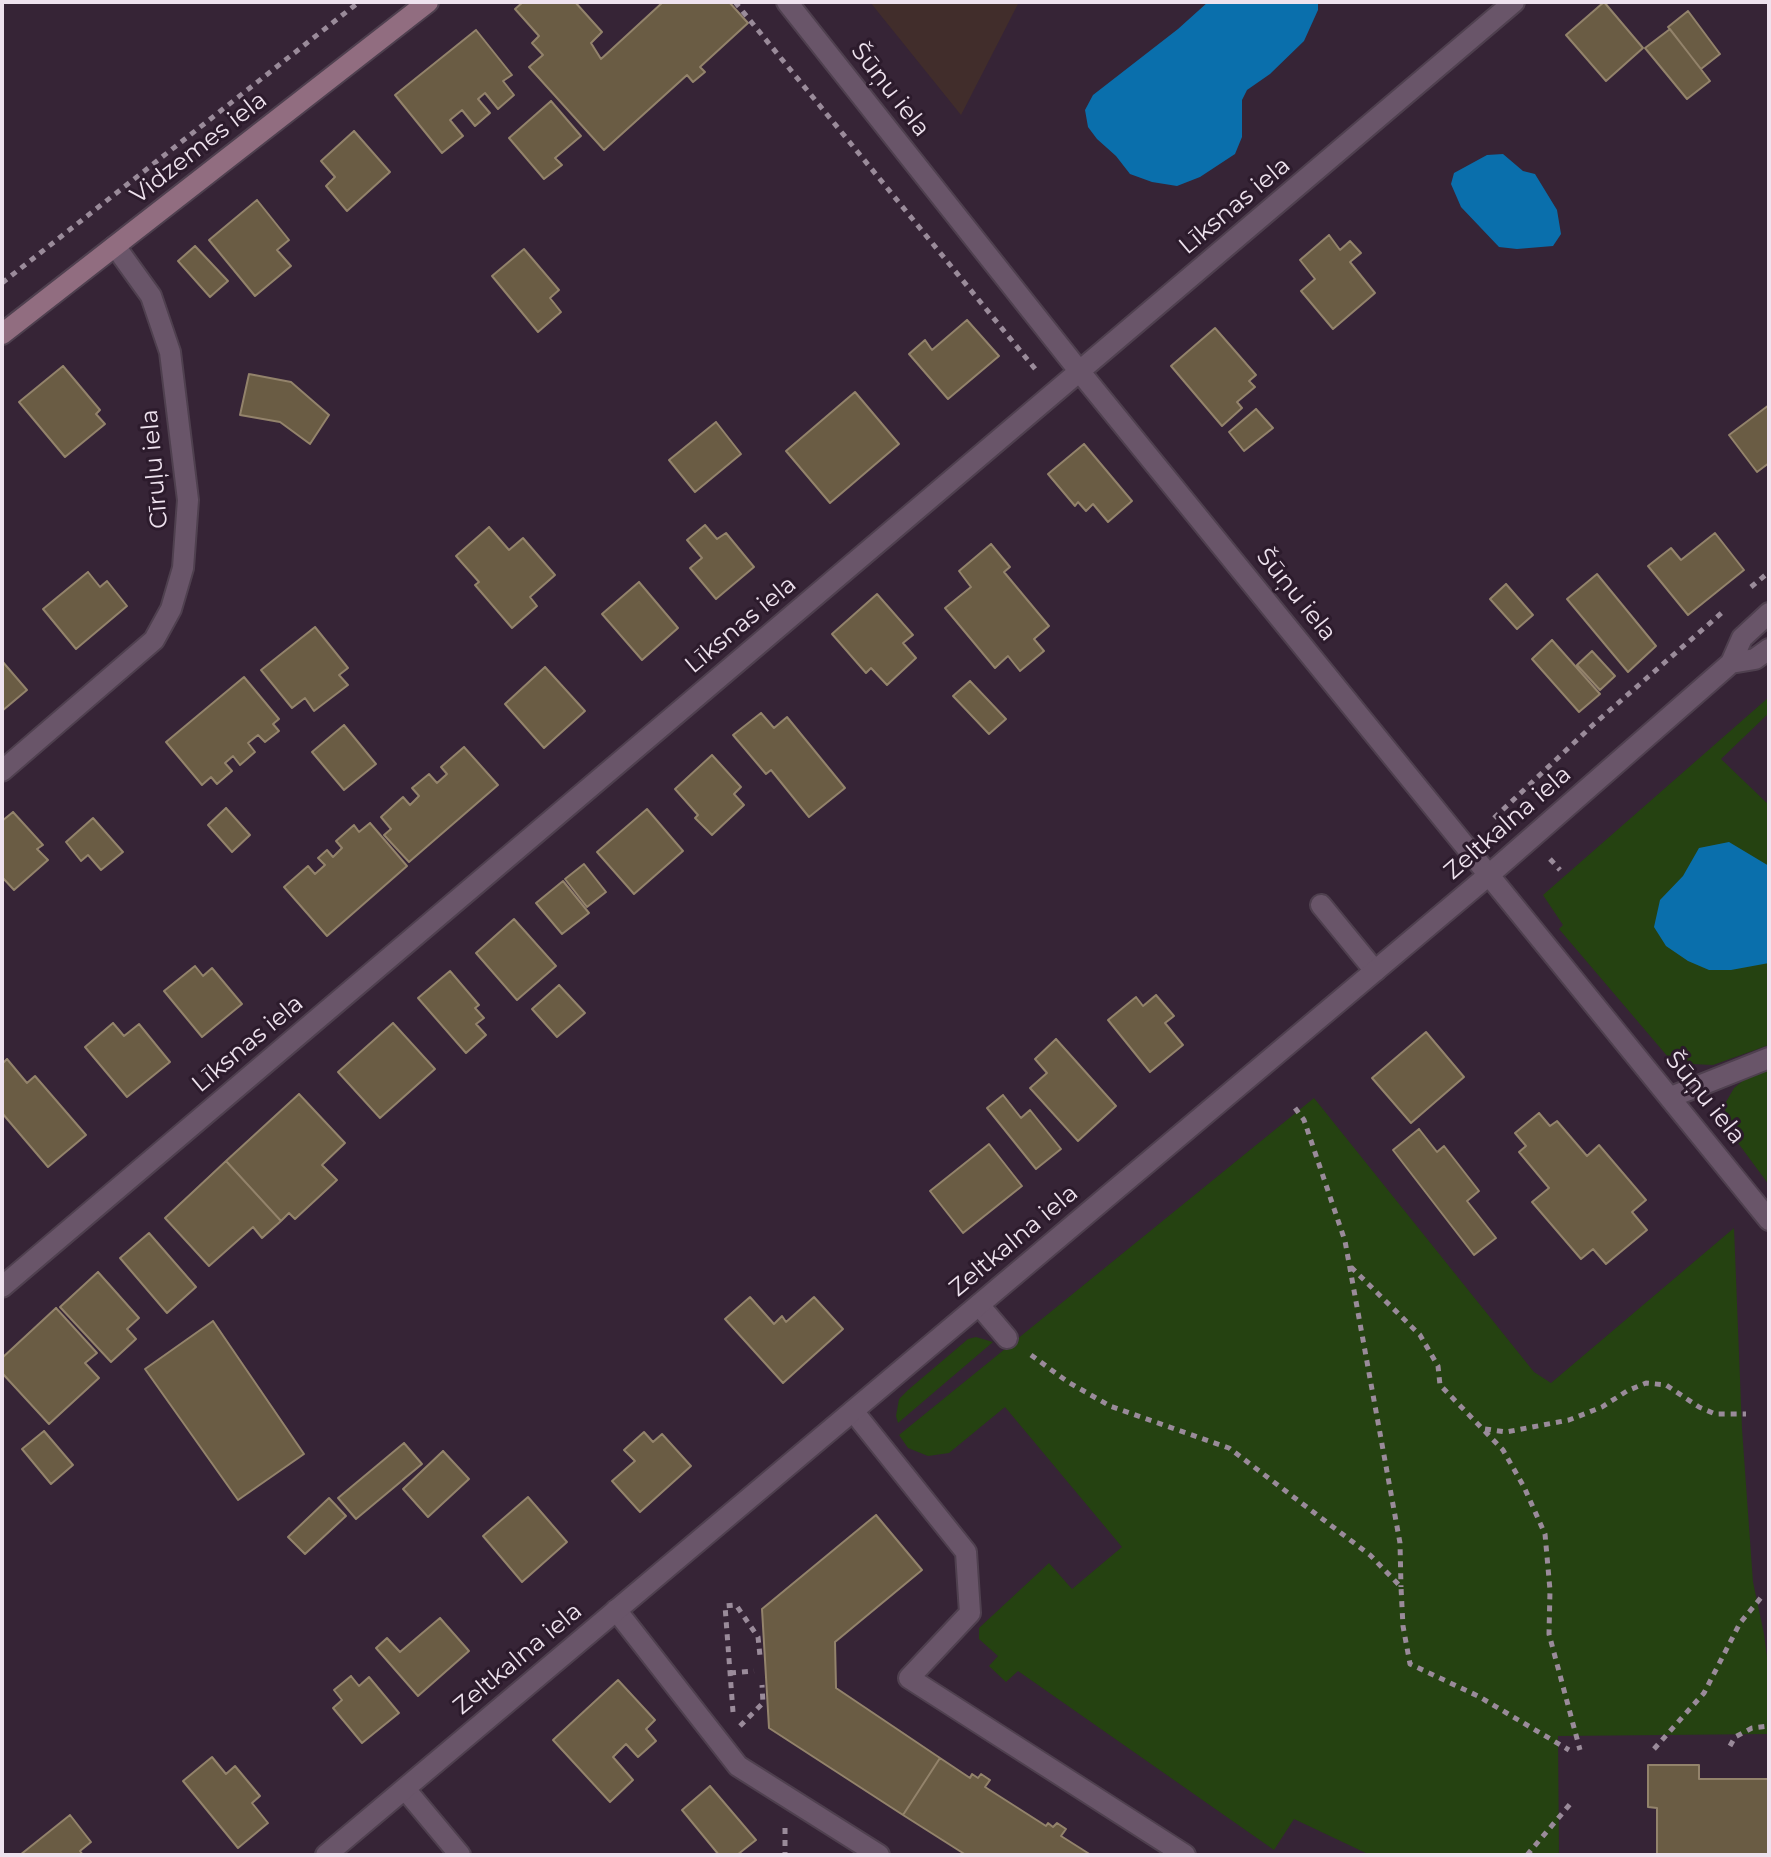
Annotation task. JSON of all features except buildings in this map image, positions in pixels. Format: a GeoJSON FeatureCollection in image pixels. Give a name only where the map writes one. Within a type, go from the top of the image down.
{"type":"FeatureCollection","features":[{"type":"Feature","properties":{"kind":"street","name":"Vidzemes iela"},"geometry":{"type":"LineString","coordinates":[[2,334],[428,2]]}},
{"type":"Feature","properties":{"kind":"street","name":"Šūņu iela"},"geometry":{"type":"LineString","coordinates":[[787,2],[1080,372],[1671,1097],[1769,1222]]}},
{"type":"Feature","properties":{"kind":"street","name":"Līksnas iela"},"geometry":{"type":"LineString","coordinates":[[2,1287],[1514,2]]}},
{"type":"Feature","properties":{"kind":"street","name":"Cīruļu iela"},"geometry":{"type":"LineString","coordinates":[[2,771],[154,640],[171,609],[183,568],[188,500],[170,352],[151,296],[115,246]]}},
{"type":"Feature","properties":{"kind":"street"},"geometry":{"type":"LineString","coordinates":[[1731,663],[1742,638],[1769,613]]}},
{"type":"Feature","properties":{"kind":"street"},"geometry":{"type":"LineString","coordinates":[[1731,663],[1755,659],[1769,649]]}},
{"type":"Feature","properties":{"kind":"street","name":"Zeltkalna iela"},"geometry":{"type":"LineString","coordinates":[[326,1855],[1490,874],[1731,663]]}},
{"type":"Feature","properties":{"kind":"street"},"geometry":{"type":"LineString","coordinates":[[1321,905],[1375,971]]}},
{"type":"Feature","properties":{"kind":"street"},"geometry":{"type":"LineString","coordinates":[[1671,1097],[1769,1058]]}},
{"type":"Feature","properties":{"kind":"street"},"geometry":{"type":"LineString","coordinates":[[979,1305],[1007,1338]]}},
{"type":"Feature","properties":{"kind":"street"},"geometry":{"type":"LineString","coordinates":[[853,1411],[966,1552],[970,1613],[909,1678],[1185,1855]]}},
{"type":"Feature","properties":{"kind":"street"},"geometry":{"type":"LineString","coordinates":[[616,1610],[738,1766],[879,1855]]}},
{"type":"Feature","properties":{"kind":"street"},"geometry":{"type":"LineString","coordinates":[[405,1789],[460,1855]]}},
{"type":"Feature","properties":{"kind":"path"},"geometry":{"type":"LineString","coordinates":[[2,283],[359,2]]}},
{"type":"Feature","properties":{"kind":"path"},"geometry":{"type":"LineString","coordinates":[[735,2],[1055,393]]}},
{"type":"Feature","properties":{"kind":"path"},"geometry":{"type":"LineString","coordinates":[[1750,588],[1769,572]]}},
{"type":"Feature","properties":{"kind":"path"},"geometry":{"type":"LineString","coordinates":[[1494,818],[1594,724],[1731,605]]}},
{"type":"Feature","properties":{"kind":"path"},"geometry":{"type":"LineString","coordinates":[[1295,1108],[1304,1120],[1351,1267],[1400,1543],[1403,1626],[1410,1664],[1478,1696],[1569,1750]]}},
{"type":"Feature","properties":{"kind":"path"},"geometry":{"type":"LineString","coordinates":[[1351,1267],[1420,1335],[1438,1366],[1440,1385],[1503,1450],[1524,1487],[1545,1534],[1550,1590],[1549,1634],[1580,1750]]}},
{"type":"Feature","properties":{"kind":"path"},"geometry":{"type":"LineString","coordinates":[[1007,1338],[1068,1382],[1110,1406],[1229,1448],[1370,1555],[1401,1587]]}},
{"type":"Feature","properties":{"kind":"path"},"geometry":{"type":"LineString","coordinates":[[1483,1429],[1506,1432],[1569,1420],[1602,1407],[1646,1383],[1666,1385],[1715,1414],[1746,1414]]}},
{"type":"Feature","properties":{"kind":"path"},"geometry":{"type":"LineString","coordinates":[[1654,1749],[1704,1693],[1740,1623],[1764,1594]]}},
{"type":"Feature","properties":{"kind":"path"},"geometry":{"type":"LineString","coordinates":[[760,1656],[758,1637],[736,1605],[725,1606],[735,1730],[763,1703],[762,1685]]}},
{"type":"Feature","properties":{"kind":"path"},"geometry":{"type":"LineString","coordinates":[[730,1673],[754,1671]]}},
{"type":"Feature","properties":{"kind":"path"},"geometry":{"type":"LineString","coordinates":[[1730,1746],[1735,1737],[1752,1728],[1769,1726]]}},
{"type":"Feature","properties":{"kind":"path"},"geometry":{"type":"LineString","coordinates":[[1527,1855],[1571,1803]]}},
{"type":"Feature","properties":{"kind":"shaded area"},"geometry":{"type":"Polygon","coordinates":[[[870,2],[1019,2],[961,115],[870,2]]]}},
{"type":"Feature","properties":{"kind":"green space"},"geometry":{"type":"Polygon","coordinates":[[[1769,697],[1769,713],[1721,759],[1769,805],[1769,1045],[1713,1065],[1692,1064],[1668,1057],[1559,929],[1563,925],[1543,895],[1769,697]]]}},
{"type":"Feature","properties":{"kind":"green space"},"geometry":{"type":"Polygon","coordinates":[[[1769,1068],[1769,1185],[1724,1124],[1726,1102],[1734,1088],[1750,1075],[1769,1068]]]}},
{"type":"Feature","properties":{"kind":"green space"},"geometry":{"type":"Polygon","coordinates":[[[1314,1098],[1534,1372],[1551,1383],[1734,1228],[1742,1429],[1753,1582],[1769,1672],[1769,1734],[1558,1736],[1559,1855],[1370,1855],[1294,1819],[1274,1850],[1018,1671],[1006,1682],[989,1666],[998,1656],[979,1639],[979,1628],[1049,1563],[1072,1589],[1122,1547],[1005,1407],[949,1453],[928,1456],[908,1448],[899,1435],[1314,1098]]]}},
{"type":"Feature","properties":{"kind":"green space"},"geometry":{"type":"Polygon","coordinates":[[[976,1337],[993,1342],[898,1423],[899,1399],[968,1339],[976,1337]]]}},
{"type":"Feature","properties":{"kind":"water"},"geometry":{"type":"Polygon","coordinates":[[[1208,2],[1318,2],[1318,10],[1304,41],[1270,74],[1247,90],[1242,100],[1242,137],[1235,154],[1200,177],[1177,186],[1130,174],[1088,127],[1085,110],[1093,95],[1208,2]]]}},
{"type":"Feature","properties":{"kind":"water"},"geometry":{"type":"Polygon","coordinates":[[[1503,154],[1523,171],[1535,174],[1557,210],[1561,234],[1553,246],[1499,247],[1461,207],[1451,184],[1454,173],[1487,155],[1503,154]]]}},
{"type":"Feature","properties":{"kind":"water"},"geometry":{"type":"Polygon","coordinates":[[[1729,842],[1769,866],[1769,963],[1731,970],[1709,970],[1666,946],[1654,927],[1660,900],[1683,876],[1699,848],[1729,842]]]}}]}
